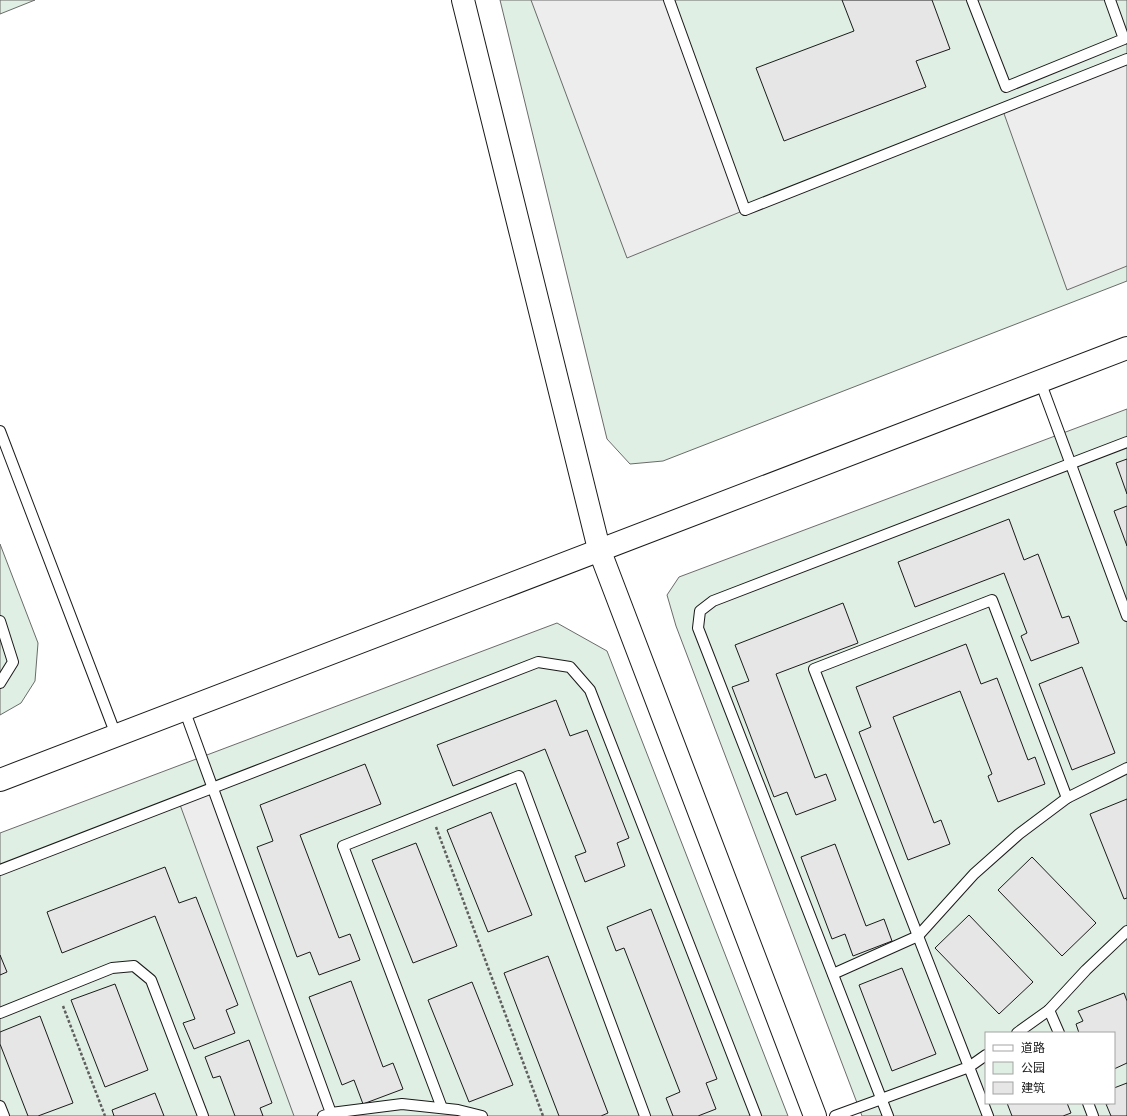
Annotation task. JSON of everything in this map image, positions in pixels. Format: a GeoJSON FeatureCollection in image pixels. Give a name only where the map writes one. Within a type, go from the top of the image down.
{"type":"FeatureCollection","features":[{"type":"Feature","properties":{"kind":"street"},"geometry":{"type":"LineString","coordinates":[[463,0],[599,549],[815,1116]]}},
{"type":"Feature","properties":{"kind":"street"},"geometry":{"type":"LineString","coordinates":[[0,780],[184,708],[1127,348]]}},
{"type":"Feature","properties":{"kind":"lane"},"geometry":{"type":"LineString","coordinates":[[668,0],[745,210],[1127,59]]}},
{"type":"Feature","properties":{"kind":"lane"},"geometry":{"type":"LineString","coordinates":[[972,0],[1006,86],[1124,39],[1110,0]]}},
{"type":"Feature","properties":{"kind":"lane"},"geometry":{"type":"LineString","coordinates":[[1040,381],[1127,616]]}},
{"type":"Feature","properties":{"kind":"lane"},"geometry":{"type":"LineString","coordinates":[[0,431],[116,735]]}},
{"type":"Feature","properties":{"kind":"lane"},"geometry":{"type":"LineString","coordinates":[[888,1116],[698,628],[700,611],[712,601],[1127,442]]}},
{"type":"Feature","properties":{"kind":"lane"},"geometry":{"type":"LineString","coordinates":[[988,1116],[814,669],[992,600],[1067,798]]}},
{"type":"Feature","properties":{"kind":"lane"},"geometry":{"type":"LineString","coordinates":[[0,621],[13,662],[0,684]]}},
{"type":"Feature","properties":{"kind":"lane"},"geometry":{"type":"LineString","coordinates":[[0,870],[213,789],[538,662],[570,667],[590,690],[756,1116]]}},
{"type":"Feature","properties":{"kind":"lane"},"geometry":{"type":"LineString","coordinates":[[184,708],[327,1114],[402,1104],[442,1108],[455,1113],[482,1116]]}},
{"type":"Feature","properties":{"kind":"lane"},"geometry":{"type":"LineString","coordinates":[[833,974],[918,936],[974,874],[1019,834],[1067,798],[1127,768]]}},
{"type":"Feature","properties":{"kind":"lane"},"geometry":{"type":"LineString","coordinates":[[442,1108],[344,846],[519,776],[645,1116]]}},
{"type":"Feature","properties":{"kind":"lane"},"geometry":{"type":"LineString","coordinates":[[1018,1032],[1049,1010],[1086,970],[1127,931]]}},
{"type":"Feature","properties":{"kind":"lane"},"geometry":{"type":"LineString","coordinates":[[0,1013],[112,968],[134,966],[151,980],[203,1116]]}},
{"type":"Feature","properties":{"kind":"lane"},"geometry":{"type":"LineString","coordinates":[[1049,1010],[1059,1032]]}},
{"type":"Feature","properties":{"kind":"lane"},"geometry":{"type":"LineString","coordinates":[[835,1116],[882,1101],[969,1067],[985,1056]]}},
{"type":"Feature","properties":{"kind":"lane"},"geometry":{"type":"LineString","coordinates":[[1088,1104],[1093,1116]]}},
{"type":"Feature","properties":{"kind":"lane"},"geometry":{"type":"LineString","coordinates":[[0,1106],[4,1116]]}},
{"type":"Feature","properties":{"kind":"path"},"geometry":{"type":"LineString","coordinates":[[431,811],[543,1116]]}},
{"type":"Feature","properties":{"kind":"path"},"geometry":{"type":"LineString","coordinates":[[57,990],[105,1116]]}},
{"type":"Feature","properties":{"kind":"green space"},"geometry":{"type":"Polygon","coordinates":[[[0,0],[35,0],[0,14],[0,0]]]}},
{"type":"Feature","properties":{"kind":"green space"},"geometry":{"type":"Polygon","coordinates":[[[500,0],[1127,0],[1127,281],[663,461],[630,464],[607,439],[500,0]]]}},
{"type":"Feature","properties":{"kind":"green space"},"geometry":{"type":"Polygon","coordinates":[[[1127,409],[1127,1116],[862,1116],[676,626],[667,595],[679,577],[1127,409]]]}},
{"type":"Feature","properties":{"kind":"green space"},"geometry":{"type":"Polygon","coordinates":[[[0,544],[38,643],[35,681],[21,703],[0,715],[0,544]]]}},
{"type":"Feature","properties":{"kind":"green space"},"geometry":{"type":"Polygon","coordinates":[[[557,623],[607,651],[788,1116],[0,1116],[0,833],[557,623]]]}},
{"type":"Feature","properties":{"kind":"shaded area"},"geometry":{"type":"Polygon","coordinates":[[[531,0],[669,0],[745,210],[627,258],[531,0]]]}},
{"type":"Feature","properties":{"kind":"shaded area"},"geometry":{"type":"Polygon","coordinates":[[[1127,59],[1127,266],[1067,290],[1002,108],[1127,59]]]}},
{"type":"Feature","properties":{"kind":"shaded area"},"geometry":{"type":"Polygon","coordinates":[[[213,789],[331,1113],[348,1111],[350,1116],[294,1116],[179,802],[213,789]]]}},
{"type":"Feature","properties":{"kind":"building"},"geometry":{"type":"Polygon","coordinates":[[[842,0],[932,0],[950,49],[916,61],[926,87],[784,141],[756,68],[854,31],[842,0]]]}},
{"type":"Feature","properties":{"kind":"building"},"geometry":{"type":"Polygon","coordinates":[[[1127,459],[1127,494],[1116,463],[1127,459]]]}},
{"type":"Feature","properties":{"kind":"building"},"geometry":{"type":"Polygon","coordinates":[[[1127,506],[1127,546],[1114,511],[1127,506]]]}},
{"type":"Feature","properties":{"kind":"building"},"geometry":{"type":"Polygon","coordinates":[[[1009,519],[1024,560],[1038,554],[1062,618],[1069,616],[1079,643],[1031,661],[1021,636],[1027,633],[1004,573],[915,607],[898,562],[1009,519]]]}},
{"type":"Feature","properties":{"kind":"building"},"geometry":{"type":"Polygon","coordinates":[[[843,603],[858,643],[776,674],[815,778],[826,774],[836,800],[796,815],[787,792],[774,797],[732,687],[749,681],[735,645],[843,603]]]}},
{"type":"Feature","properties":{"kind":"building"},"geometry":{"type":"Polygon","coordinates":[[[966,644],[981,684],[997,678],[1028,760],[1035,757],[1045,784],[998,802],[988,776],[992,774],[960,691],[893,717],[934,823],[941,820],[950,844],[908,860],[859,732],[871,727],[856,687],[966,644]]]}},
{"type":"Feature","properties":{"kind":"building"},"geometry":{"type":"Polygon","coordinates":[[[1082,667],[1115,753],[1072,770],[1039,684],[1082,667]]]}},
{"type":"Feature","properties":{"kind":"building"},"geometry":{"type":"Polygon","coordinates":[[[556,700],[570,736],[587,730],[629,838],[617,843],[625,866],[585,882],[575,856],[586,852],[545,749],[453,786],[437,745],[556,700]]]}},
{"type":"Feature","properties":{"kind":"building"},"geometry":{"type":"Polygon","coordinates":[[[365,764],[381,804],[300,835],[339,938],[350,934],[360,960],[319,975],[310,952],[297,957],[257,847],[273,841],[260,805],[365,764]]]}},
{"type":"Feature","properties":{"kind":"building"},"geometry":{"type":"Polygon","coordinates":[[[1127,799],[1127,898],[1124,899],[1090,814],[1127,799]]]}},
{"type":"Feature","properties":{"kind":"building"},"geometry":{"type":"Polygon","coordinates":[[[491,812],[532,915],[488,932],[447,830],[491,812]]]}},
{"type":"Feature","properties":{"kind":"building"},"geometry":{"type":"Polygon","coordinates":[[[416,843],[457,946],[413,963],[372,860],[416,843]]]}},
{"type":"Feature","properties":{"kind":"building"},"geometry":{"type":"Polygon","coordinates":[[[835,844],[866,926],[884,919],[892,941],[853,956],[845,934],[832,939],[801,857],[835,844]]]}},
{"type":"Feature","properties":{"kind":"building"},"geometry":{"type":"Polygon","coordinates":[[[1032,857],[1096,923],[1062,956],[998,890],[1032,857]]]}},
{"type":"Feature","properties":{"kind":"building"},"geometry":{"type":"Polygon","coordinates":[[[165,867],[179,903],[196,897],[238,1005],[226,1010],[235,1033],[194,1049],[183,1023],[195,1019],[155,916],[62,953],[47,912],[165,867]]]}},
{"type":"Feature","properties":{"kind":"building"},"geometry":{"type":"Polygon","coordinates":[[[651,909],[717,1079],[706,1083],[716,1109],[698,1116],[673,1116],[666,1098],[680,1092],[624,948],[616,951],[607,927],[651,909]]]}},
{"type":"Feature","properties":{"kind":"building"},"geometry":{"type":"Polygon","coordinates":[[[969,915],[1033,982],[999,1014],[935,948],[969,915]]]}},
{"type":"Feature","properties":{"kind":"building"},"geometry":{"type":"Polygon","coordinates":[[[0,955],[7,972],[0,975],[0,955]]]}},
{"type":"Feature","properties":{"kind":"building"},"geometry":{"type":"Polygon","coordinates":[[[548,956],[608,1113],[601,1116],[559,1116],[504,973],[548,956]]]}},
{"type":"Feature","properties":{"kind":"building"},"geometry":{"type":"Polygon","coordinates":[[[902,968],[936,1054],[892,1071],[859,985],[902,968]]]}},
{"type":"Feature","properties":{"kind":"building"},"geometry":{"type":"Polygon","coordinates":[[[351,981],[383,1067],[393,1063],[403,1089],[363,1104],[354,1080],[342,1085],[309,997],[351,981]]]}},
{"type":"Feature","properties":{"kind":"building"},"geometry":{"type":"Polygon","coordinates":[[[472,982],[513,1085],[469,1102],[428,1000],[472,982]]]}},
{"type":"Feature","properties":{"kind":"building"},"geometry":{"type":"Polygon","coordinates":[[[115,984],[148,1070],[105,1087],[71,1000],[115,984]]]}},
{"type":"Feature","properties":{"kind":"building"},"geometry":{"type":"Polygon","coordinates":[[[1124,993],[1127,1001],[1127,1063],[1115,1069],[1115,1032],[1079,1032],[1076,1024],[1083,1021],[1078,1011],[1124,993]]]}},
{"type":"Feature","properties":{"kind":"building"},"geometry":{"type":"Polygon","coordinates":[[[40,1016],[73,1103],[38,1116],[28,1116],[0,1044],[0,1032],[40,1016]]]}},
{"type":"Feature","properties":{"kind":"building"},"geometry":{"type":"Polygon","coordinates":[[[249,1040],[272,1103],[260,1108],[263,1116],[235,1116],[220,1076],[213,1078],[205,1057],[249,1040]]]}},
{"type":"Feature","properties":{"kind":"building"},"geometry":{"type":"Polygon","coordinates":[[[1127,1083],[1127,1116],[1111,1116],[1106,1104],[1115,1104],[1115,1088],[1127,1083]]]}},
{"type":"Feature","properties":{"kind":"building"},"geometry":{"type":"Polygon","coordinates":[[[155,1093],[164,1116],[114,1116],[112,1110],[155,1093]]]}},
{"type":"Feature","properties":{"kind":"building"},"geometry":{"type":"Polygon","coordinates":[[[1007,1104],[1067,1104],[1071,1113],[1063,1116],[1012,1116],[1007,1104]]]}}]}
